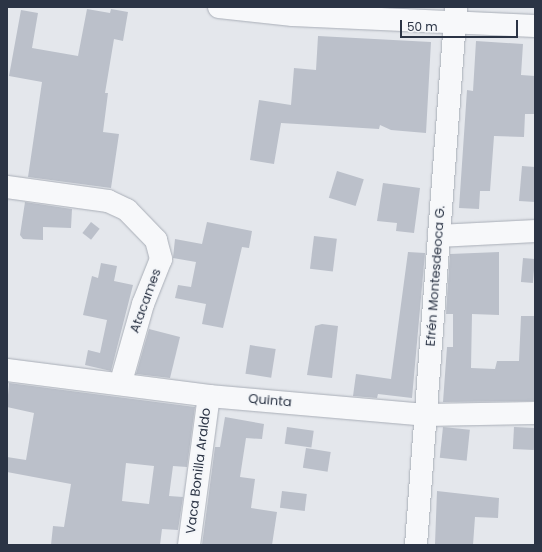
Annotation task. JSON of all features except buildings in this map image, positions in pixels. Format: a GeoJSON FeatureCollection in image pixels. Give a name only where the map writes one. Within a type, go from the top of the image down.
{"type":"FeatureCollection","features":[{"type":"Feature","properties":{"kind":"street"},"geometry":{"type":"LineString","coordinates":[[219,7],[293,15],[456,14],[535,26]]}},
{"type":"Feature","properties":{"kind":"street","name":"Efrén Montesdeoca G."},"geometry":{"type":"LineString","coordinates":[[416,545],[456,14]]}},
{"type":"Feature","properties":{"kind":"street","name":"Atacames"},"geometry":{"type":"LineString","coordinates":[[7,187],[108,202],[127,210],[156,240],[161,259],[143,304],[121,382]]}},
{"type":"Feature","properties":{"kind":"street"},"geometry":{"type":"LineString","coordinates":[[439,236],[535,231]]}},
{"type":"Feature","properties":{"kind":"street","name":"Quinta"},"geometry":{"type":"LineString","coordinates":[[7,370],[121,382],[209,396],[425,415],[535,413]]}},
{"type":"Feature","properties":{"kind":"street","name":"Vaca Bonilla Araldo"},"geometry":{"type":"LineString","coordinates":[[189,545],[209,396]]}}]}
